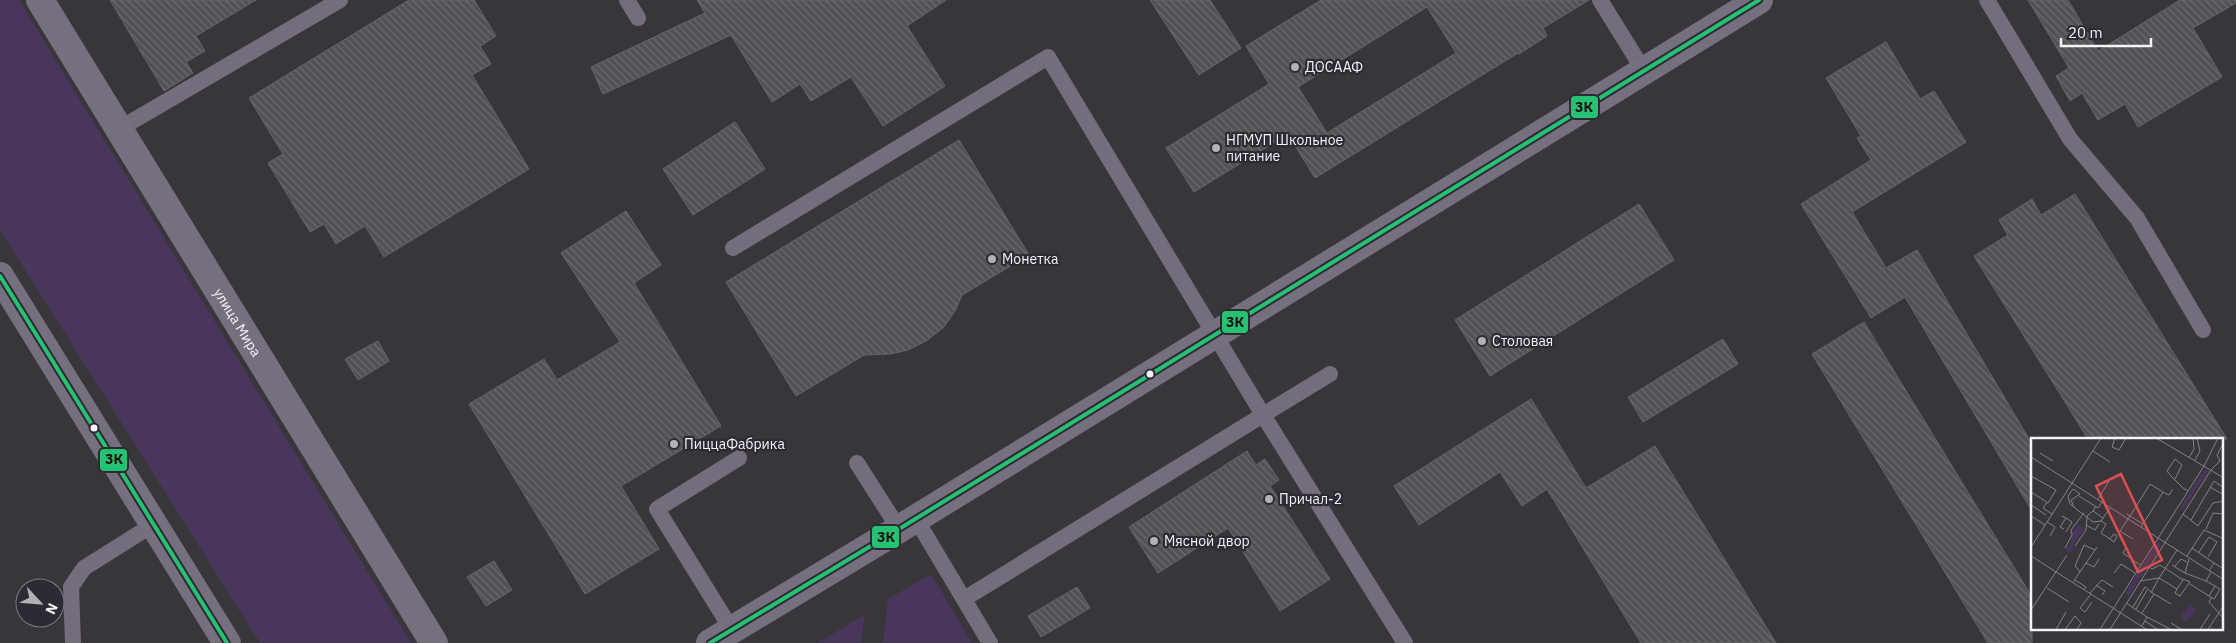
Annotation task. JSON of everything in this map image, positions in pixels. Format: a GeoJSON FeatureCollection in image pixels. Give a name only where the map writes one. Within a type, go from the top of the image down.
{"type":"FeatureCollection","features":[{"type":"Feature","properties":{"kind":"main road","name":"улица Мира"},"geometry":{"type":"LineString","coordinates":[[40,0],[434,643]]}},
{"type":"Feature","properties":{"kind":"main road"},"geometry":{"type":"LineString","coordinates":[[721,636],[908,524],[1759,0]]}},
{"type":"Feature","properties":{"kind":"main road"},"geometry":{"type":"LineString","coordinates":[[2,285],[154,524],[227,643]]}},
{"type":"Feature","properties":{"kind":"lane"},"geometry":{"type":"LineString","coordinates":[[119,129],[340,0]]}},
{"type":"Feature","properties":{"kind":"lane"},"geometry":{"type":"LineString","coordinates":[[627,0],[638,18]]}},
{"type":"Feature","properties":{"kind":"lane"},"geometry":{"type":"LineString","coordinates":[[1600,0],[1644,71]]}},
{"type":"Feature","properties":{"kind":"lane"},"geometry":{"type":"LineString","coordinates":[[1987,0],[2070,139],[2137,218],[2203,330]]}},
{"type":"Feature","properties":{"kind":"lane"},"geometry":{"type":"LineString","coordinates":[[733,248],[1048,58],[1263,415],[1405,643]]}},
{"type":"Feature","properties":{"kind":"lane"},"geometry":{"type":"LineString","coordinates":[[964,599],[1330,374]]}},
{"type":"Feature","properties":{"kind":"lane"},"geometry":{"type":"LineString","coordinates":[[721,636],[657,509],[739,458]]}},
{"type":"Feature","properties":{"kind":"lane"},"geometry":{"type":"LineString","coordinates":[[857,462],[908,524],[964,599],[990,643]]}},
{"type":"Feature","properties":{"kind":"lane"},"geometry":{"type":"LineString","coordinates":[[73,643],[71,586],[84,568],[154,524]]}},
{"type":"Feature","properties":{"kind":"shaded area"},"geometry":{"type":"Polygon","coordinates":[[[0,0],[19,0],[411,643],[260,643],[0,230],[0,0]]]}},
{"type":"Feature","properties":{"kind":"shaded area"},"geometry":{"type":"Polygon","coordinates":[[[931,574],[972,643],[883,643],[888,599],[931,574]]]}},
{"type":"Feature","properties":{"kind":"shaded area"},"geometry":{"type":"Polygon","coordinates":[[[865,614],[861,643],[818,643],[865,614]]]}},
{"type":"Feature","properties":{"kind":"building"},"geometry":{"type":"Polygon","coordinates":[[[110,0],[256,0],[196,36],[205,51],[186,62],[193,73],[164,91],[110,0]]]}},
{"type":"Feature","properties":{"kind":"building"},"geometry":{"type":"Polygon","coordinates":[[[409,0],[474,0],[496,36],[480,46],[491,64],[472,75],[529,169],[384,257],[365,226],[336,244],[324,224],[310,232],[268,163],[283,154],[249,98],[409,0]]]}},
{"type":"Feature","properties":{"kind":"building"},"geometry":{"type":"Polygon","coordinates":[[[697,0],[946,0],[907,26],[945,86],[883,126],[851,77],[811,101],[800,84],[772,102],[731,35],[603,94],[591,67],[705,13],[697,0]]]}},
{"type":"Feature","properties":{"kind":"building"},"geometry":{"type":"Polygon","coordinates":[[[1150,0],[1210,0],[1241,48],[1199,75],[1150,0]]]}},
{"type":"Feature","properties":{"kind":"building"},"geometry":{"type":"Polygon","coordinates":[[[1321,0],[1589,0],[1543,28],[1547,36],[1315,178],[1288,134],[1194,192],[1166,148],[1269,84],[1246,46],[1321,0]],[[1427,7],[1298,87],[1327,133],[1456,53],[1427,7]]]}},
{"type":"Feature","properties":{"kind":"building"},"geometry":{"type":"Polygon","coordinates":[[[2028,0],[2068,0],[2098,51],[2180,0],[2236,0],[2236,3],[2193,28],[2222,77],[2138,127],[2125,104],[2098,120],[2082,93],[2070,101],[2056,76],[2069,68],[2028,0]]]}},
{"type":"Feature","properties":{"kind":"building"},"geometry":{"type":"Polygon","coordinates":[[[1886,42],[1920,99],[1934,91],[1966,142],[1852,212],[1886,268],[1917,250],[2031,442],[2031,509],[1905,297],[1871,318],[1801,204],[1871,160],[1857,138],[1861,136],[1826,78],[1886,42]]]}},
{"type":"Feature","properties":{"kind":"building"},"geometry":{"type":"Polygon","coordinates":[[[735,122],[765,169],[693,215],[663,169],[735,122]]]}},
{"type":"Feature","properties":{"kind":"building"},"geometry":{"type":"Polygon","coordinates":[[[959,140],[1029,255],[962,295],[955,311],[944,327],[926,341],[908,350],[890,354],[864,355],[796,396],[726,282],[959,140]]]}},
{"type":"Feature","properties":{"kind":"building"},"geometry":{"type":"Polygon","coordinates":[[[2075,194],[2227,439],[2087,438],[1974,256],[2008,235],[1999,220],[2032,199],[2041,215],[2075,194]]]}},
{"type":"Feature","properties":{"kind":"building"},"geometry":{"type":"Polygon","coordinates":[[[1639,204],[1674,260],[1490,376],[1455,320],[1639,204]]]}},
{"type":"Feature","properties":{"kind":"building"},"geometry":{"type":"Polygon","coordinates":[[[626,211],[661,265],[634,283],[721,426],[621,486],[659,549],[585,594],[469,404],[544,359],[557,380],[620,342],[561,253],[626,211]]]}},
{"type":"Feature","properties":{"kind":"building"},"geometry":{"type":"Polygon","coordinates":[[[1864,322],[2031,595],[2032,643],[1988,643],[1812,354],[1864,322]]]}},
{"type":"Feature","properties":{"kind":"building"},"geometry":{"type":"Polygon","coordinates":[[[1723,339],[1738,364],[1643,422],[1628,397],[1723,339]]]}},
{"type":"Feature","properties":{"kind":"building"},"geometry":{"type":"Polygon","coordinates":[[[378,341],[389,361],[358,380],[345,359],[378,341]]]}},
{"type":"Feature","properties":{"kind":"building"},"geometry":{"type":"Polygon","coordinates":[[[1531,399],[1586,488],[1655,446],[1776,643],[1641,643],[1547,489],[1522,506],[1500,472],[1419,525],[1394,486],[1531,399]]]}},
{"type":"Feature","properties":{"kind":"building"},"geometry":{"type":"Polygon","coordinates":[[[1247,451],[1256,465],[1265,459],[1279,480],[1270,486],[1330,579],[1280,611],[1228,528],[1158,573],[1129,527],[1247,451]]]}},
{"type":"Feature","properties":{"kind":"building"},"geometry":{"type":"Polygon","coordinates":[[[494,561],[512,590],[486,606],[467,577],[494,561]]]}},
{"type":"Feature","properties":{"kind":"building"},"geometry":{"type":"Polygon","coordinates":[[[1077,587],[1090,608],[1041,637],[1028,616],[1077,587]]]}},
{"type":"Feature","properties":{"kind":"transit line","name":"3К"},"geometry":{"type":"LineString","coordinates":[[710,643],[899,529],[1759,0]]}},
{"type":"Feature","properties":{"kind":"transit line","name":"3К"},"geometry":{"type":"LineString","coordinates":[[0,276],[227,643]]}},
{"type":"Feature","properties":{"kind":"place","name":"ДОСААФ"},"geometry":{"type":"Point","coordinates":[1295,67]}},
{"type":"Feature","properties":{"kind":"place","name":"НГМУП Школьное питание"},"geometry":{"type":"Point","coordinates":[1216,148]}},
{"type":"Feature","properties":{"kind":"place","name":"Монетка"},"geometry":{"type":"Point","coordinates":[992,259]}},
{"type":"Feature","properties":{"kind":"place","name":"Столовая"},"geometry":{"type":"Point","coordinates":[1482,341]}},
{"type":"Feature","properties":{"kind":"place","name":"ПиццаФабрика"},"geometry":{"type":"Point","coordinates":[674,444]}},
{"type":"Feature","properties":{"kind":"place","name":"Причал-2"},"geometry":{"type":"Point","coordinates":[1269,499]}},
{"type":"Feature","properties":{"kind":"place","name":"Мясной двор"},"geometry":{"type":"Point","coordinates":[1154,541]}}]}
